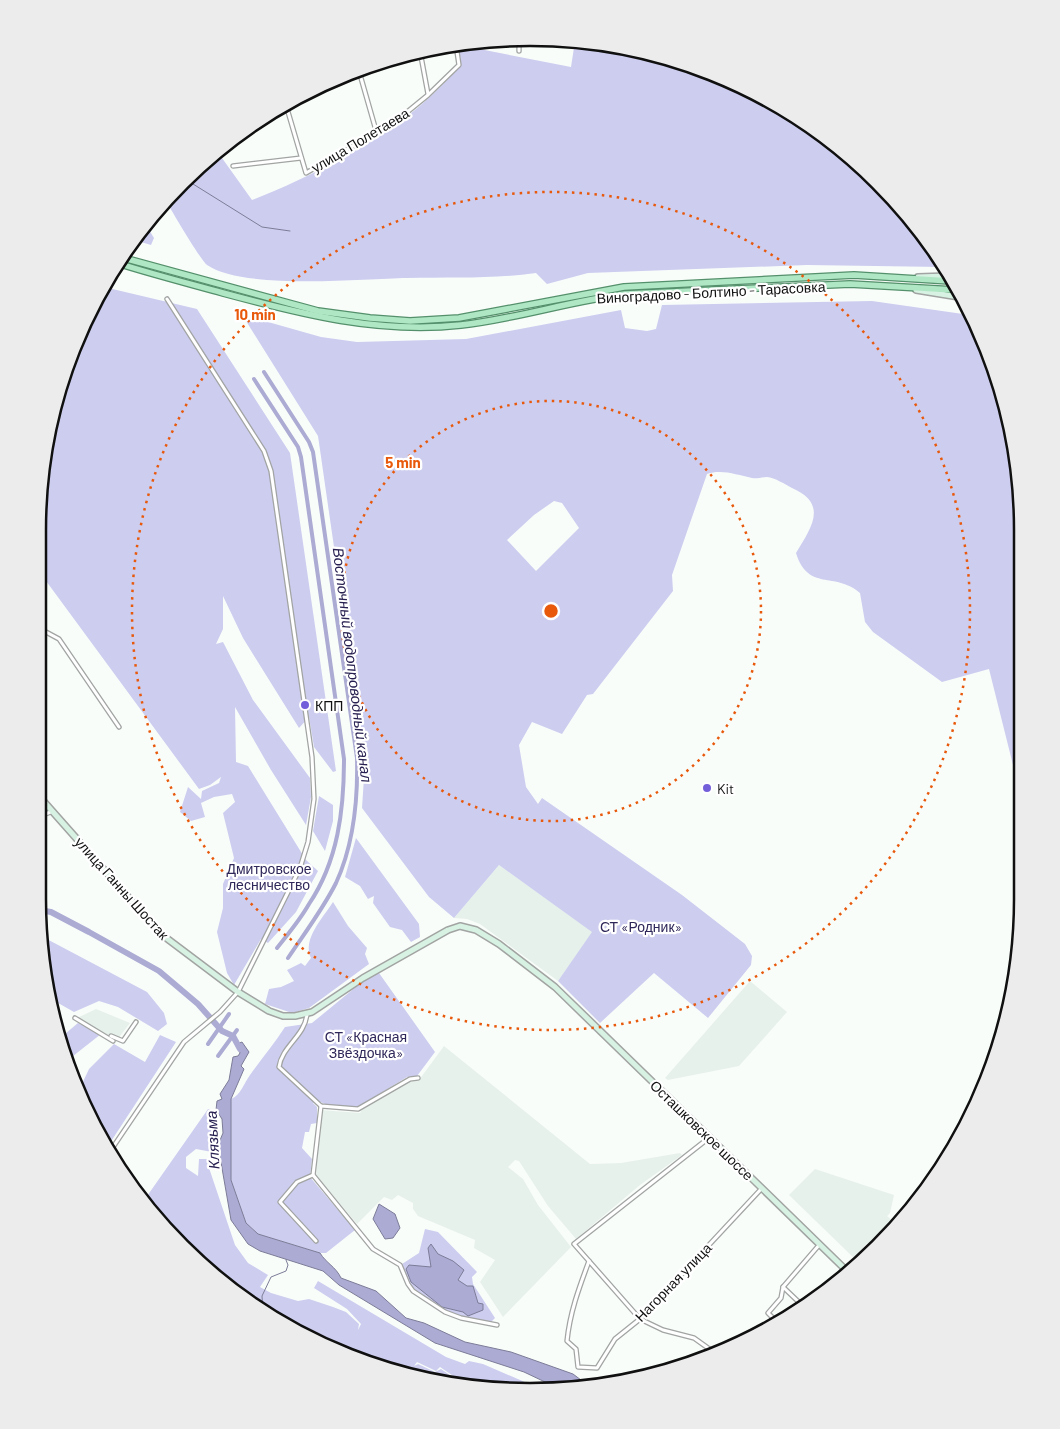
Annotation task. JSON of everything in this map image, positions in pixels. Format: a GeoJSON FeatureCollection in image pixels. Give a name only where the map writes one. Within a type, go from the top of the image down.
{"type":"FeatureCollection","features":[{"type":"Feature","properties":{"kind":"main road","name":"Виноградово - Болтино - Тарасовка"},"geometry":{"type":"LineString","coordinates":[[129,259],[318,310],[370,318],[410,321],[459,318],[624,287],[854,274],[944,280]]}},
{"type":"Feature","properties":{"kind":"main road","name":"Виноградово - Болтино - Тарасовка"},"geometry":{"type":"LineString","coordinates":[[125,265],[317,317],[370,325],[412,327],[461,325],[625,294],[879,284],[950,290]]}},
{"type":"Feature","properties":{"kind":"main road"},"geometry":{"type":"LineString","coordinates":[[908,277],[942,276]]}},
{"type":"Feature","properties":{"kind":"main road"},"geometry":{"type":"LineString","coordinates":[[879,284],[953,296]]}},
{"type":"Feature","properties":{"kind":"main road","name":"улица Ганны Шостак"},"geometry":{"type":"LineString","coordinates":[[46,804],[161,934],[238,992],[270,1011],[282,1016],[308,1014]]}},
{"type":"Feature","properties":{"kind":"main road","name":"Осташковское шоссе"},"geometry":{"type":"LineString","coordinates":[[308,1014],[362,978],[448,930],[460,926],[476,930],[500,944],[556,987],[843,1267]]}},
{"type":"Feature","properties":{"kind":"street"},"geometry":{"type":"LineString","coordinates":[[519,46],[519,51]]}},
{"type":"Feature","properties":{"kind":"street","name":"улица Полетаева"},"geometry":{"type":"LineString","coordinates":[[301,158],[304,172],[313,170],[377,134],[428,95],[459,65],[457,52]]}},
{"type":"Feature","properties":{"kind":"street"},"geometry":{"type":"LineString","coordinates":[[422,59],[428,95]]}},
{"type":"Feature","properties":{"kind":"street"},"geometry":{"type":"LineString","coordinates":[[360,78],[377,134]]}},
{"type":"Feature","properties":{"kind":"street"},"geometry":{"type":"LineString","coordinates":[[233,166],[301,158],[288,111]]}},
{"type":"Feature","properties":{"kind":"street"},"geometry":{"type":"LineString","coordinates":[[114,1146],[184,1042],[220,1012],[238,992],[300,868],[308,842],[314,799],[309,733],[271,471],[264,451],[167,299]]}},
{"type":"Feature","properties":{"kind":"street"},"geometry":{"type":"LineString","coordinates":[[46,632],[59,639],[119,726]]}},
{"type":"Feature","properties":{"kind":"street"},"geometry":{"type":"LineString","coordinates":[[46,814],[53,811]]}},
{"type":"Feature","properties":{"kind":"street"},"geometry":{"type":"LineString","coordinates":[[308,1014],[304,1027],[280,1058],[279,1067],[320,1106],[358,1109],[410,1078],[418,1078]]}},
{"type":"Feature","properties":{"kind":"street"},"geometry":{"type":"LineString","coordinates":[[75,1018],[113,1041]]}},
{"type":"Feature","properties":{"kind":"street"},"geometry":{"type":"LineString","coordinates":[[111,1036],[123,1042],[136,1022]]}},
{"type":"Feature","properties":{"kind":"street"},"geometry":{"type":"LineString","coordinates":[[320,1106],[313,1175],[373,1249],[389,1256],[400,1265],[408,1284],[414,1291],[453,1315],[497,1325]]}},
{"type":"Feature","properties":{"kind":"street"},"geometry":{"type":"LineString","coordinates":[[709,1348],[694,1338],[663,1330],[640,1319],[574,1244],[710,1137]]}},
{"type":"Feature","properties":{"kind":"street"},"geometry":{"type":"LineString","coordinates":[[313,1175],[297,1182],[280,1202],[316,1242]]}},
{"type":"Feature","properties":{"kind":"street","name":"Нагорная улица"},"geometry":{"type":"LineString","coordinates":[[589,1261],[569,1318],[567,1340],[576,1349],[577,1365],[597,1368],[615,1339],[640,1319],[762,1188]]}},
{"type":"Feature","properties":{"kind":"street"},"geometry":{"type":"LineString","coordinates":[[772,1318],[768,1314],[781,1298],[783,1286],[820,1244]]}},
{"type":"Feature","properties":{"kind":"street"},"geometry":{"type":"LineString","coordinates":[[783,1286],[798,1301]]}},
{"type":"Feature","properties":{"kind":"shaded area"},"geometry":{"type":"Polygon","coordinates":[[[499,865],[593,932],[558,981],[480,924],[467,919],[454,918],[499,865]]]}},
{"type":"Feature","properties":{"kind":"shaded area"},"geometry":{"type":"Polygon","coordinates":[[[750,981],[787,1012],[739,1066],[668,1080],[665,1078],[750,981]]]}},
{"type":"Feature","properties":{"kind":"shaded area"},"geometry":{"type":"Polygon","coordinates":[[[96,1009],[130,1023],[117,1040],[77,1018],[96,1009]]]}},
{"type":"Feature","properties":{"kind":"shaded area"},"geometry":{"type":"Polygon","coordinates":[[[242,1042],[249,1052],[241,1066],[244,1069],[231,1099],[231,1180],[246,1223],[258,1234],[320,1253],[341,1278],[376,1291],[406,1318],[424,1323],[465,1342],[511,1352],[573,1374],[582,1380],[546,1382],[524,1372],[435,1343],[339,1285],[323,1271],[260,1251],[248,1244],[231,1220],[218,1145],[223,1133],[222,1119],[216,1110],[217,1101],[222,1099],[220,1094],[229,1080],[233,1057],[238,1056],[240,1053],[237,1044],[242,1042]]]}},
{"type":"Feature","properties":{"kind":"shaded area"},"geometry":{"type":"Polygon","coordinates":[[[444,1046],[590,1164],[621,1163],[680,1153],[682,1155],[640,1185],[576,1239],[548,1206],[519,1161],[515,1160],[508,1167],[523,1179],[538,1205],[571,1247],[503,1317],[480,1282],[495,1260],[474,1248],[475,1240],[418,1216],[413,1209],[413,1203],[398,1195],[392,1200],[384,1197],[357,1224],[316,1175],[321,1110],[360,1113],[362,1109],[409,1081],[419,1080],[444,1046]]]}},
{"type":"Feature","properties":{"kind":"shaded area"},"geometry":{"type":"Polygon","coordinates":[[[815,1169],[894,1195],[890,1213],[887,1216],[892,1220],[854,1258],[789,1195],[815,1169]]]}},
{"type":"Feature","properties":{"kind":"shaded area"},"geometry":{"type":"Polygon","coordinates":[[[379,1204],[395,1214],[400,1228],[393,1238],[385,1239],[373,1219],[379,1204]]]}},
{"type":"Feature","properties":{"kind":"shaded area"},"geometry":{"type":"Polygon","coordinates":[[[431,1244],[438,1254],[453,1261],[464,1270],[458,1280],[467,1286],[473,1286],[478,1303],[483,1304],[483,1310],[468,1316],[463,1312],[442,1307],[411,1282],[406,1269],[409,1265],[431,1267],[428,1248],[431,1244]]]}},
{"type":"Feature","properties":{"kind":"green space"},"geometry":{"type":"Polygon","coordinates":[[[574,48],[624,56],[655,63],[715,83],[772,111],[799,128],[849,166],[894,211],[936,267],[807,265],[588,273],[547,284],[536,273],[488,277],[333,281],[247,278],[224,273],[207,265],[170,207],[222,157],[252,200],[319,171],[384,133],[422,104],[461,66],[460,51],[479,49],[571,67],[574,48]]]}},
{"type":"Feature","properties":{"kind":"green space"},"geometry":{"type":"Polygon","coordinates":[[[150,231],[154,238],[151,245],[142,242],[150,231]]]}},
{"type":"Feature","properties":{"kind":"green space","name":"Дмитровское лесничество"},"geometry":{"type":"Polygon","coordinates":[[[111,289],[197,309],[290,453],[336,771],[333,772],[314,747],[309,717],[299,728],[243,638],[223,596],[223,629],[216,644],[223,642],[253,700],[310,778],[311,797],[306,825],[271,770],[235,707],[236,762],[248,766],[306,860],[318,871],[296,912],[268,943],[261,939],[234,985],[227,973],[217,932],[223,908],[223,884],[234,858],[223,813],[235,802],[232,794],[214,797],[201,803],[205,817],[191,821],[180,812],[188,787],[201,799],[202,791],[219,783],[221,777],[210,785],[199,789],[46,581],[47,498],[56,436],[63,405],[83,345],[111,289]]]}},
{"type":"Feature","properties":{"kind":"green space","name":"СТ «Родник»"},"geometry":{"type":"Polygon","coordinates":[[[872,301],[963,314],[988,375],[997,405],[1010,467],[1014,530],[1014,769],[989,669],[942,682],[873,632],[865,622],[860,593],[841,583],[815,577],[808,573],[801,565],[796,553],[807,535],[814,517],[810,501],[803,494],[780,481],[767,477],[754,478],[724,472],[707,474],[672,575],[673,591],[593,694],[587,695],[562,734],[532,722],[519,745],[526,787],[538,804],[542,798],[682,895],[745,944],[752,956],[751,965],[708,1018],[654,973],[600,1023],[558,981],[592,932],[499,865],[454,918],[429,897],[362,808],[365,762],[318,436],[246,321],[254,318],[321,337],[357,342],[466,339],[621,310],[625,328],[647,331],[656,329],[662,305],[872,301]],[[554,501],[534,515],[507,540],[536,571],[579,528],[562,503],[554,501]]]}},
{"type":"Feature","properties":{"kind":"green space"},"geometry":{"type":"Polygon","coordinates":[[[319,796],[333,805],[333,821],[325,851],[313,831],[319,796]]]}},
{"type":"Feature","properties":{"kind":"green space"},"geometry":{"type":"Polygon","coordinates":[[[356,838],[419,924],[420,937],[411,942],[402,930],[390,927],[373,903],[374,896],[368,899],[360,886],[345,877],[356,838]]]}},
{"type":"Feature","properties":{"kind":"green space"},"geometry":{"type":"Polygon","coordinates":[[[333,902],[348,926],[367,948],[365,954],[369,964],[309,1008],[292,1013],[265,1004],[269,989],[281,987],[294,981],[287,970],[301,963],[305,966],[311,958],[309,943],[311,936],[333,902]]]}},
{"type":"Feature","properties":{"kind":"green space"},"geometry":{"type":"Polygon","coordinates":[[[48,940],[147,992],[164,1013],[167,1024],[158,1031],[118,1007],[99,1001],[74,1012],[58,1003],[50,962],[48,940]]]}},
{"type":"Feature","properties":{"kind":"green space","name":"СТ «Красная Звёздочка»"},"geometry":{"type":"Polygon","coordinates":[[[379,973],[435,1052],[417,1076],[407,1077],[356,1108],[325,1104],[316,1100],[313,1103],[317,1107],[317,1123],[311,1124],[309,1132],[305,1132],[302,1148],[312,1159],[310,1177],[355,1230],[326,1253],[320,1253],[258,1234],[246,1223],[231,1180],[231,1099],[240,1092],[285,1027],[312,1023],[362,982],[379,973]]]}},
{"type":"Feature","properties":{"kind":"green space"},"geometry":{"type":"Polygon","coordinates":[[[78,1023],[101,1034],[73,1056],[66,1033],[78,1023]]]}},
{"type":"Feature","properties":{"kind":"green space"},"geometry":{"type":"Polygon","coordinates":[[[160,1035],[176,1042],[111,1141],[83,1083],[89,1069],[114,1044],[145,1062],[160,1035]]]}},
{"type":"Feature","properties":{"kind":"green space"},"geometry":{"type":"Polygon","coordinates":[[[208,1109],[214,1111],[218,1119],[214,1148],[212,1152],[196,1149],[186,1157],[186,1168],[198,1176],[199,1159],[209,1159],[207,1162],[235,1245],[248,1263],[268,1275],[260,1287],[271,1293],[298,1301],[309,1299],[346,1312],[359,1324],[358,1330],[361,1324],[347,1309],[314,1288],[318,1281],[446,1357],[465,1364],[469,1361],[483,1364],[527,1383],[467,1379],[454,1376],[440,1367],[436,1371],[417,1362],[414,1366],[418,1364],[435,1372],[441,1369],[451,1376],[405,1366],[345,1346],[316,1333],[261,1301],[211,1263],[166,1218],[148,1195],[208,1109]]]}},
{"type":"Feature","properties":{"kind":"green space"},"geometry":{"type":"Polygon","coordinates":[[[425,1229],[438,1232],[477,1272],[472,1277],[473,1284],[495,1318],[491,1322],[449,1312],[436,1306],[425,1299],[407,1278],[402,1264],[419,1253],[425,1229]]]}},
{"type":"Feature","properties":{"kind":"waterway"},"geometry":{"type":"LineString","coordinates":[[193,184],[262,227],[290,231]]}},
{"type":"Feature","properties":{"kind":"waterway","name":"Восточный водопроводный канал"},"geometry":{"type":"LineString","coordinates":[[264,372],[309,442],[313,452],[357,758],[354,821],[342,868],[325,902],[288,958]]}},
{"type":"Feature","properties":{"kind":"waterway","name":"Восточный водопроводный канал"},"geometry":{"type":"LineString","coordinates":[[254,379],[298,447],[301,457],[344,759],[341,816],[333,853],[327,870],[319,888],[305,910],[277,948]]}},
{"type":"Feature","properties":{"kind":"waterway","name":"Клязьма"},"geometry":{"type":"LineString","coordinates":[[46,911],[89,932],[159,971],[198,1004],[222,1031],[233,1036],[240,1049]]}},
{"type":"Feature","properties":{"kind":"waterway","name":"Восточный водопроводный канал"},"geometry":{"type":"LineString","coordinates":[[208,1044],[229,1014]]}},
{"type":"Feature","properties":{"kind":"waterway","name":"Восточный водопроводный канал"},"geometry":{"type":"LineString","coordinates":[[218,1056],[237,1030]]}},
{"type":"Feature","properties":{"kind":"waterway"},"geometry":{"type":"LineString","coordinates":[[262,1302],[262,1296],[271,1277],[286,1271],[288,1265],[286,1260]]}},
{"type":"Feature","properties":{"kind":"place","name":"КПП"},"geometry":{"type":"Point","coordinates":[305,705]}},
{"type":"Feature","properties":{"kind":"place","name":"Kit"},"geometry":{"type":"Point","coordinates":[707,788]}}]}
